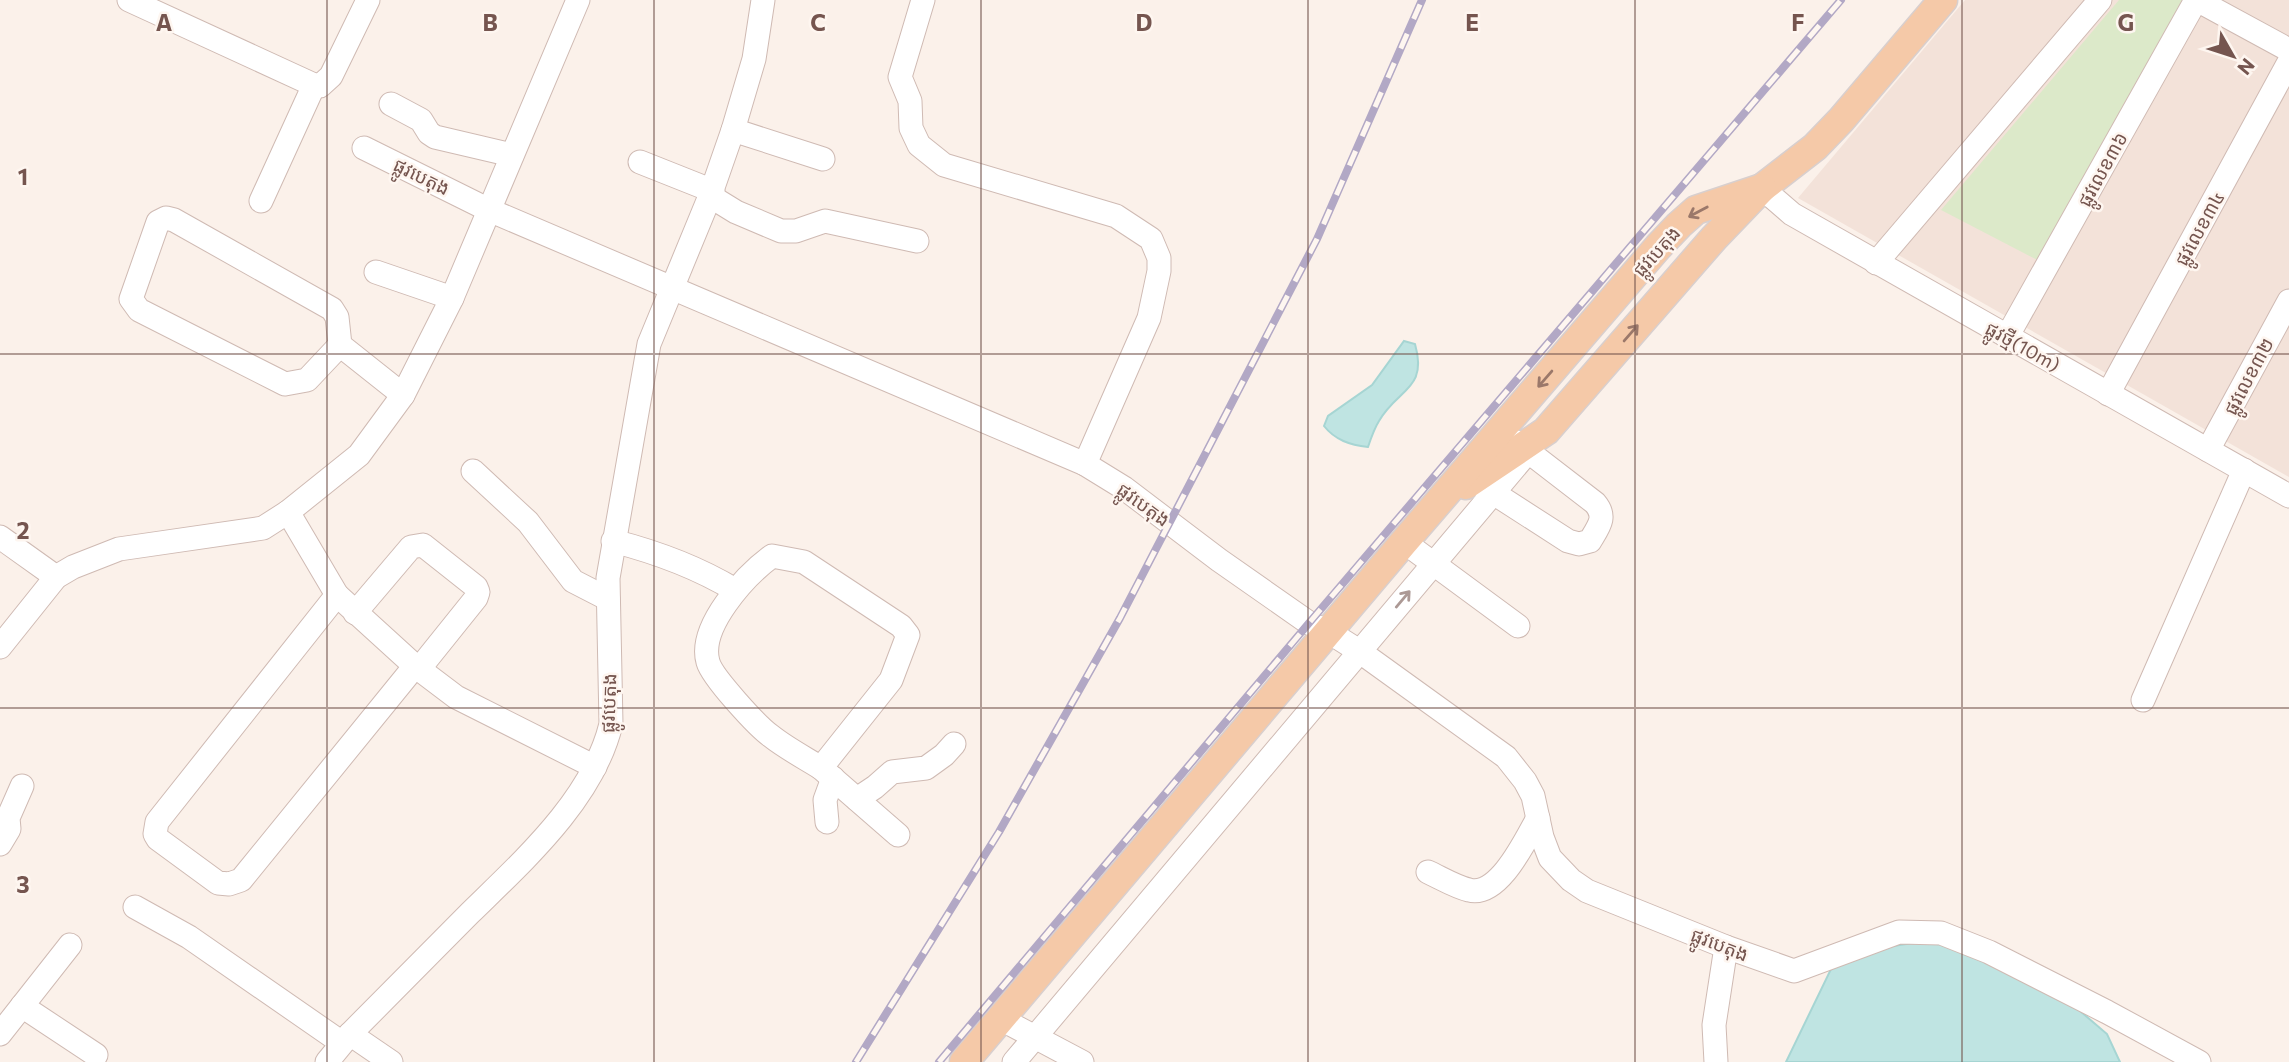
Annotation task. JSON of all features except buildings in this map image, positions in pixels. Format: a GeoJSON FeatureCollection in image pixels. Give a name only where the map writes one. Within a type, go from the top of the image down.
{"type":"FeatureCollection","features":[{"type":"Feature","properties":{"kind":"main road","name":"ផ្លូវបេតុង"},"geometry":{"type":"LineString","coordinates":[[964,1062],[1435,506],[1477,482],[1525,440],[1762,188],[1815,148],[1943,0]]}},
{"type":"Feature","properties":{"kind":"main road","name":"ផ្លូវបេតុង"},"geometry":{"type":"LineString","coordinates":[[1525,440],[1679,225],[1696,210],[1762,188]]}},
{"type":"Feature","properties":{"kind":"street"},"geometry":{"type":"LineString","coordinates":[[129,0],[314,85],[325,83],[331,76],[368,0]]}},
{"type":"Feature","properties":{"kind":"street"},"geometry":{"type":"LineString","coordinates":[[0,647],[56,577],[73,567],[119,548],[263,528],[288,512],[359,455],[403,395],[452,298],[578,0]]}},
{"type":"Feature","properties":{"kind":"street","name":"ផ្លូវបេតុង"},"geometry":{"type":"LineString","coordinates":[[327,1062],[346,1038],[538,846],[579,791],[606,745],[611,724],[608,599],[613,541],[649,344],[711,194],[733,130],[754,59],[763,0]]}},
{"type":"Feature","properties":{"kind":"street"},"geometry":{"type":"LineString","coordinates":[[923,0],[900,77],[910,101],[911,128],[919,145],[944,165],[1116,216],[1152,239],[1159,258],[1159,271],[1149,318],[1085,464]]}},
{"type":"Feature","properties":{"kind":"street"},"geometry":{"type":"LineString","coordinates":[[1875,263],[2100,0]]}},
{"type":"Feature","properties":{"kind":"street"},"geometry":{"type":"LineString","coordinates":[[2196,0],[2289,50]]}},
{"type":"Feature","properties":{"kind":"street","name":"ផ្លូវលេខ៣៦"},"geometry":{"type":"LineString","coordinates":[[2007,337],[2196,0]]}},
{"type":"Feature","properties":{"kind":"street","name":"ផ្លូវលេខ៣៤"},"geometry":{"type":"LineString","coordinates":[[2109,394],[2289,62]]}},
{"type":"Feature","properties":{"kind":"street"},"geometry":{"type":"LineString","coordinates":[[261,201],[314,85]]}},
{"type":"Feature","properties":{"kind":"street"},"geometry":{"type":"LineString","coordinates":[[391,104],[421,120],[429,133],[435,136],[512,155]]}},
{"type":"Feature","properties":{"kind":"street"},"geometry":{"type":"LineString","coordinates":[[733,130],[824,159]]}},
{"type":"Feature","properties":{"kind":"street","name":"ផ្លូវបេតុង"},"geometry":{"type":"LineString","coordinates":[[365,148],[489,209],[1085,464],[1124,488],[1219,561],[1309,623],[1329,632],[1359,652],[1506,757],[1533,796],[1550,858],[1571,880],[1587,891],[1726,947],[1794,971],[1899,932],[1941,933],[1989,952],[2199,1062]]}},
{"type":"Feature","properties":{"kind":"street"},"geometry":{"type":"LineString","coordinates":[[640,162],[711,194],[736,212],[781,231],[796,232],[825,221],[917,241]]}},
{"type":"Feature","properties":{"kind":"street","name":"ផ្លូវថ្មី(10m)"},"geometry":{"type":"LineString","coordinates":[[1762,188],[1791,215],[2289,496]]}},
{"type":"Feature","properties":{"kind":"street"},"geometry":{"type":"LineString","coordinates":[[340,345],[307,380],[285,384],[139,310],[131,299],[158,222],[166,218],[174,220],[332,309],[337,317],[340,345],[403,395]]}},
{"type":"Feature","properties":{"kind":"street"},"geometry":{"type":"LineString","coordinates":[[376,272],[452,298]]}},
{"type":"Feature","properties":{"kind":"street","name":"ផ្លូវលេខ៣២"},"geometry":{"type":"LineString","coordinates":[[2208,450],[2289,301]]}},
{"type":"Feature","properties":{"kind":"street"},"geometry":{"type":"LineString","coordinates":[[1014,1062],[1433,563],[1477,482],[1568,541],[1579,544],[1590,541],[1602,521],[1602,511],[1525,440]]}},
{"type":"Feature","properties":{"kind":"street"},"geometry":{"type":"LineString","coordinates":[[2143,700],[2244,470]]}},
{"type":"Feature","properties":{"kind":"street"},"geometry":{"type":"LineString","coordinates":[[473,471],[528,522],[573,581],[608,599]]}},
{"type":"Feature","properties":{"kind":"street"},"geometry":{"type":"LineString","coordinates":[[288,512],[337,594],[417,668],[456,697],[595,767]]}},
{"type":"Feature","properties":{"kind":"street"},"geometry":{"type":"LineString","coordinates":[[0,537],[56,577]]}},
{"type":"Feature","properties":{"kind":"street"},"geometry":{"type":"LineString","coordinates":[[613,541],[648,550],[707,573],[735,590]]}},
{"type":"Feature","properties":{"kind":"street"},"geometry":{"type":"LineString","coordinates":[[1404,542],[1518,626]]}},
{"type":"Feature","properties":{"kind":"street"},"geometry":{"type":"LineString","coordinates":[[337,594],[157,822],[155,834],[158,839],[218,883],[229,884],[241,880],[476,598],[478,592],[476,587],[423,545],[418,544],[411,547],[355,613]]}},
{"type":"Feature","properties":{"kind":"street"},"geometry":{"type":"LineString","coordinates":[[827,822],[827,773],[891,680],[908,635],[901,626],[804,562],[772,556],[735,590],[710,633],[706,650],[709,664],[715,676],[769,735],[827,773],[898,835]]}},
{"type":"Feature","properties":{"kind":"street"},"geometry":{"type":"LineString","coordinates":[[857,799],[892,772],[926,768],[954,744]]}},
{"type":"Feature","properties":{"kind":"street"},"geometry":{"type":"LineString","coordinates":[[0,844],[9,829],[8,818],[22,786]]}},
{"type":"Feature","properties":{"kind":"street"},"geometry":{"type":"LineString","coordinates":[[1428,872],[1471,891],[1485,890],[1499,879],[1538,818]]}},
{"type":"Feature","properties":{"kind":"street"},"geometry":{"type":"LineString","coordinates":[[135,907],[189,937],[346,1038],[391,1062]]}},
{"type":"Feature","properties":{"kind":"street"},"geometry":{"type":"LineString","coordinates":[[0,1034],[70,946]]}},
{"type":"Feature","properties":{"kind":"street"},"geometry":{"type":"LineString","coordinates":[[1716,1062],[1714,1025],[1726,947]]}},
{"type":"Feature","properties":{"kind":"street"},"geometry":{"type":"LineString","coordinates":[[22,1006],[96,1055]]}},
{"type":"Feature","properties":{"kind":"street"},"geometry":{"type":"LineString","coordinates":[[1001,1018],[1082,1062]]}},
{"type":"Feature","properties":{"kind":"shaded area"},"geometry":{"type":"Polygon","coordinates":[[[1965,0],[2289,0],[2289,477],[1798,198],[1965,0]]]}},
{"type":"Feature","properties":{"kind":"green space"},"geometry":{"type":"Polygon","coordinates":[[[2119,0],[2185,0],[2043,263],[1941,210],[2119,0]]]}},
{"type":"Feature","properties":{"kind":"water"},"geometry":{"type":"Polygon","coordinates":[[[1404,341],[1415,344],[1418,371],[1409,387],[1379,421],[1368,447],[1349,443],[1333,435],[1324,426],[1328,416],[1372,385],[1404,341]]]}},
{"type":"Feature","properties":{"kind":"water"},"geometry":{"type":"Polygon","coordinates":[[[1933,940],[1993,961],[2073,1005],[2107,1034],[2120,1062],[1786,1062],[1832,967],[1880,948],[1933,940]]]}},
{"type":"Feature","properties":{"kind":"railway"},"geometry":{"type":"LineString","coordinates":[[856,1062],[999,832],[1120,618],[1317,239],[1422,0]]}},
{"type":"Feature","properties":{"kind":"railway"},"geometry":{"type":"LineString","coordinates":[[939,1062],[1309,623],[1841,0]]}}]}
